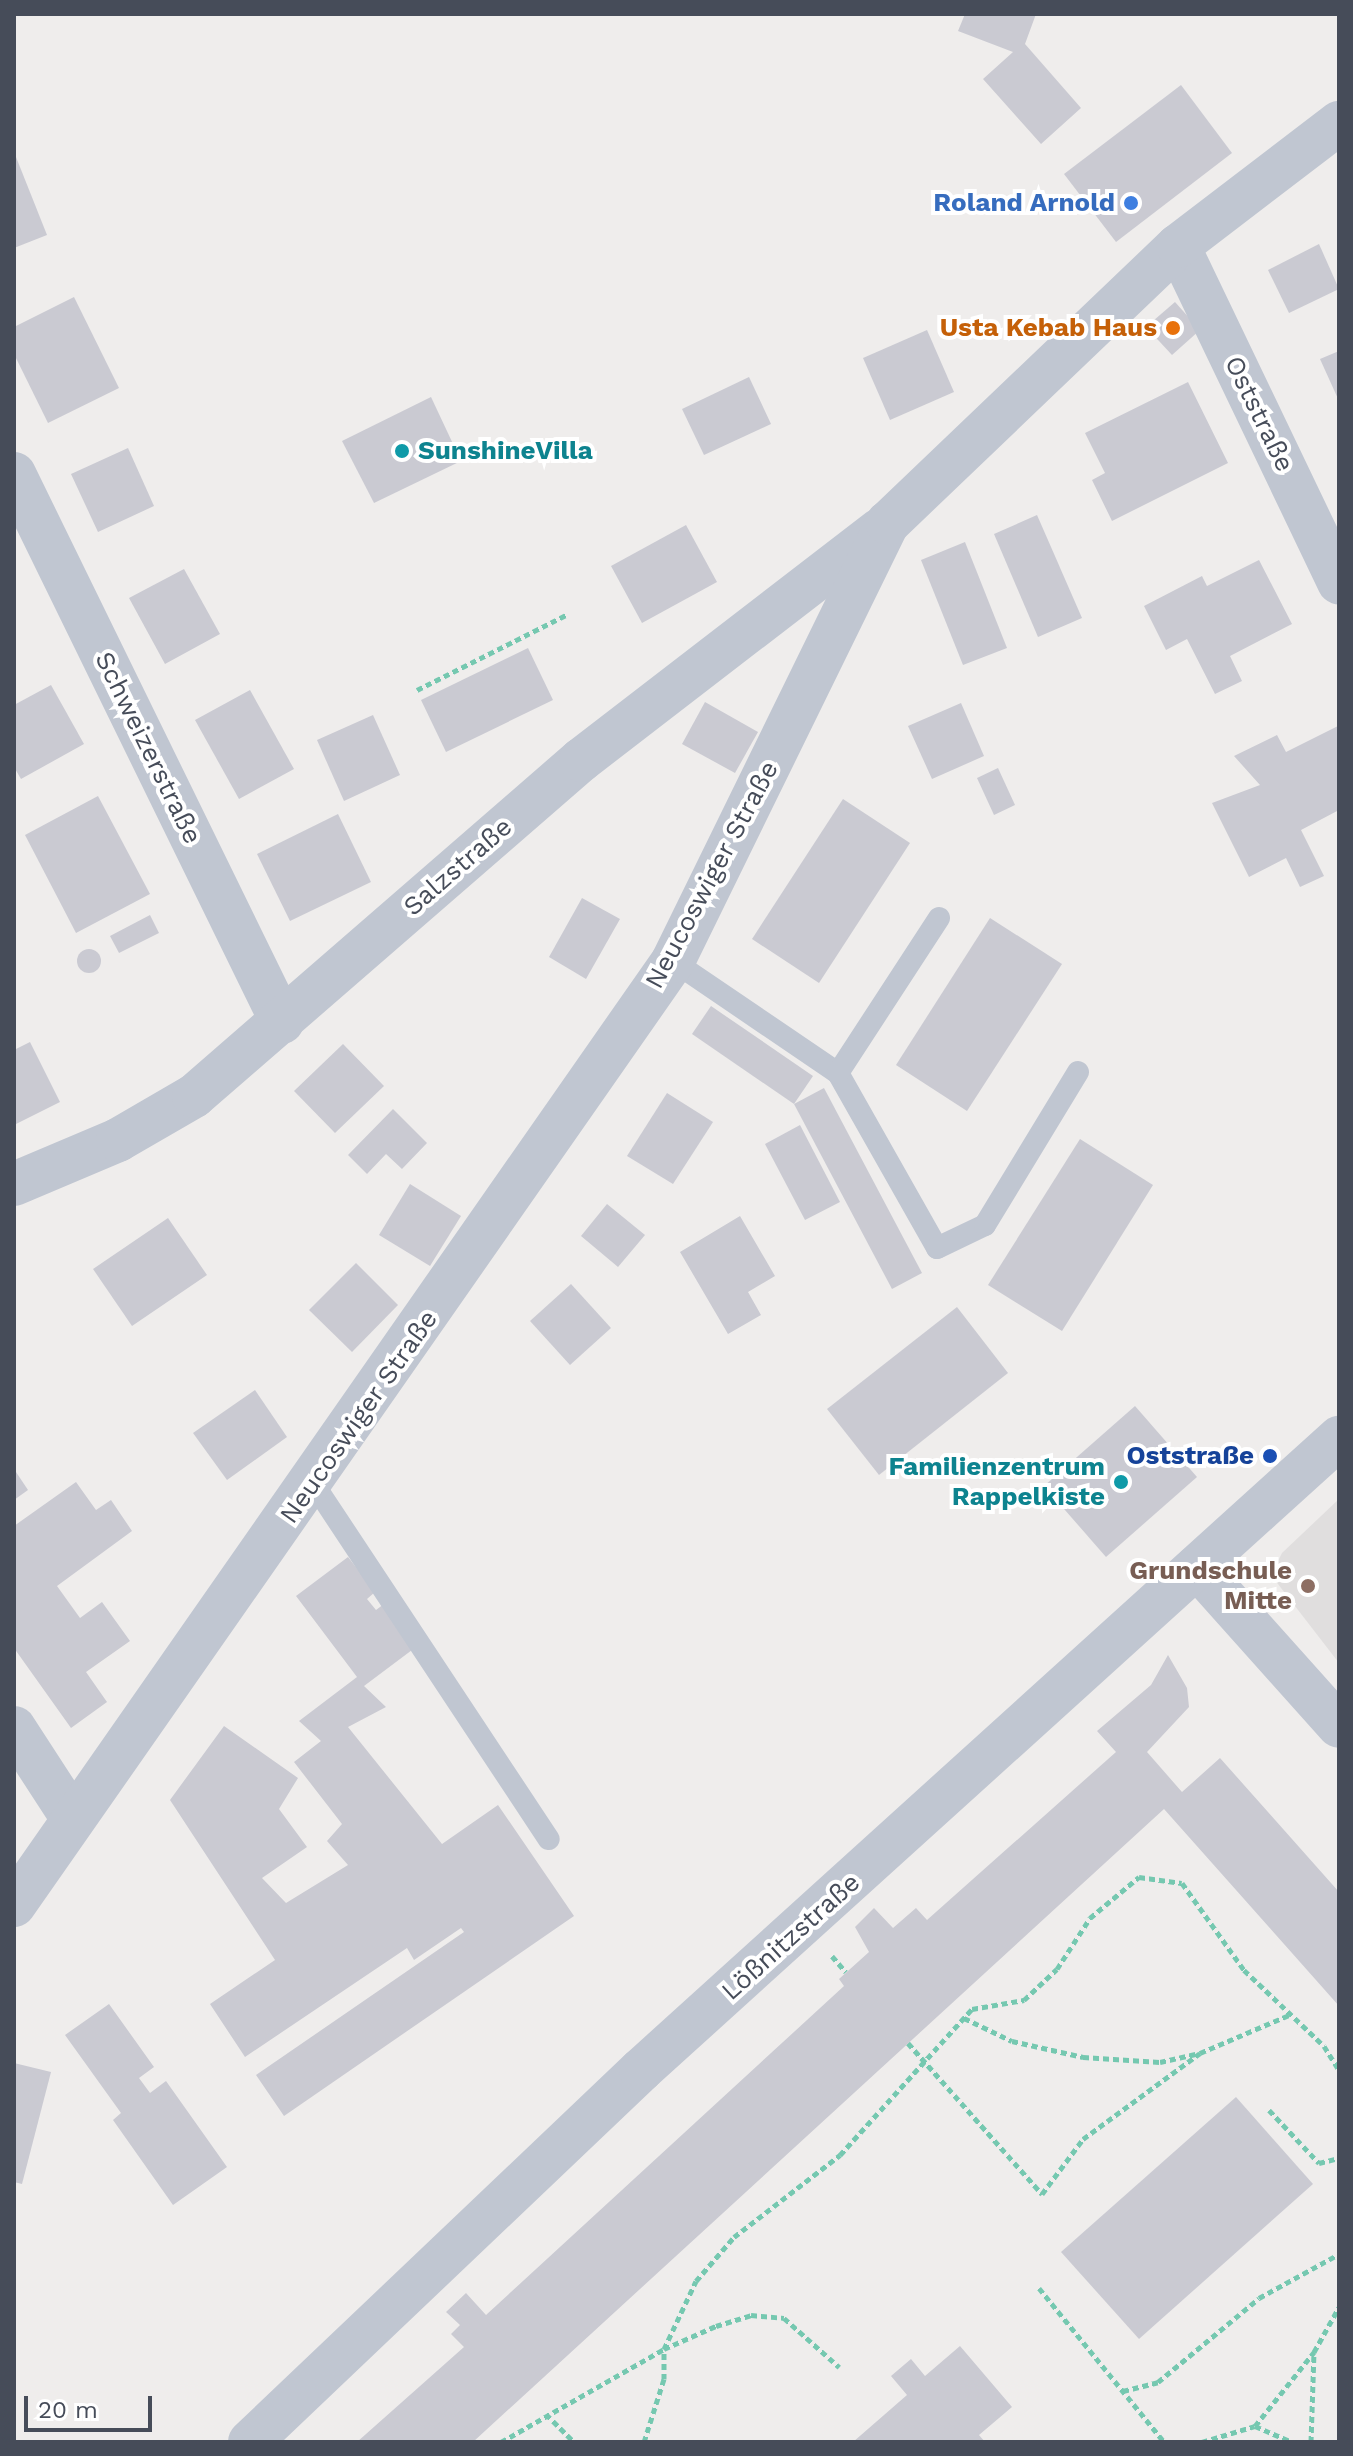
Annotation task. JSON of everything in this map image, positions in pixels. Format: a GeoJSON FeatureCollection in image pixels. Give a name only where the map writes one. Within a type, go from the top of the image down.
{"type":"FeatureCollection","features":[{"type":"Feature","properties":{"kind":"street","name":"Neucoswiger Straße"},"geometry":{"type":"LineString","coordinates":[[14,1905],[313,1483],[673,961],[888,523],[1178,246],[1339,123]]}},
{"type":"Feature","properties":{"kind":"street","name":"Oststraße"},"geometry":{"type":"LineString","coordinates":[[1178,246],[1339,582]]}},
{"type":"Feature","properties":{"kind":"street","name":"Schweizerstraße"},"geometry":{"type":"LineString","coordinates":[[14,474],[282,1022]]}},
{"type":"Feature","properties":{"kind":"street","name":"Salzstraße"},"geometry":{"type":"LineString","coordinates":[[14,1184],[118,1140],[194,1096],[581,760],[888,523]]}},
{"type":"Feature","properties":{"kind":"street","name":"Lößnitzstraße"},"geometry":{"type":"LineString","coordinates":[[250,2442],[641,2070],[1339,1438]]}},
{"type":"Feature","properties":{"kind":"street"},"geometry":{"type":"LineString","coordinates":[[1197,1567],[1339,1726]]}},
{"type":"Feature","properties":{"kind":"street"},"geometry":{"type":"LineString","coordinates":[[14,1728],[73,1819]]}},
{"type":"Feature","properties":{"kind":"lane"},"geometry":{"type":"LineString","coordinates":[[838,1073],[939,918]]}},
{"type":"Feature","properties":{"kind":"lane"},"geometry":{"type":"LineString","coordinates":[[673,961],[838,1073],[937,1248],[985,1225],[1078,1072]]}},
{"type":"Feature","properties":{"kind":"lane"},"geometry":{"type":"LineString","coordinates":[[313,1483],[549,1839]]}},
{"type":"Feature","properties":{"kind":"path"},"geometry":{"type":"LineString","coordinates":[[417,690],[568,614]]}},
{"type":"Feature","properties":{"kind":"path"},"geometry":{"type":"LineString","coordinates":[[644,2442],[664,2379],[664,2349],[696,2281],[734,2237],[840,2155],[923,2059],[972,2009],[1024,2000],[1057,1969],[1090,1918],[1139,1877],[1182,1883],[1244,1970],[1324,2046],[1339,2070]]}},
{"type":"Feature","properties":{"kind":"path"},"geometry":{"type":"LineString","coordinates":[[964,2018],[1012,2041],[1083,2057],[1160,2062],[1200,2053],[1289,2015]]}},
{"type":"Feature","properties":{"kind":"path"},"geometry":{"type":"LineString","coordinates":[[908,2043],[1042,2194],[1083,2139],[1200,2053]]}},
{"type":"Feature","properties":{"kind":"path"},"geometry":{"type":"LineString","coordinates":[[1269,2110],[1319,2163],[1339,2158]]}},
{"type":"Feature","properties":{"kind":"path"},"geometry":{"type":"LineString","coordinates":[[1123,2391],[1158,2382],[1259,2298],[1339,2254]]}},
{"type":"Feature","properties":{"kind":"path"},"geometry":{"type":"LineString","coordinates":[[1039,2288],[1164,2442]]}},
{"type":"Feature","properties":{"kind":"path"},"geometry":{"type":"LineString","coordinates":[[1202,2442],[1255,2426],[1314,2352],[1339,2307]]}},
{"type":"Feature","properties":{"kind":"path"},"geometry":{"type":"LineString","coordinates":[[501,2442],[664,2349],[751,2315],[784,2318],[839,2367]]}},
{"type":"Feature","properties":{"kind":"path"},"geometry":{"type":"LineString","coordinates":[[1311,2442],[1314,2352]]}},
{"type":"Feature","properties":{"kind":"path"},"geometry":{"type":"LineString","coordinates":[[546,2414],[574,2442]]}},
{"type":"Feature","properties":{"kind":"path"},"geometry":{"type":"LineString","coordinates":[[1255,2426],[1292,2442]]}},
{"type":"Feature","properties":{"kind":"shaded area","name":"Grundschule Mitte"},"geometry":{"type":"Polygon","coordinates":[[[1339,1499],[1339,1663],[1271,1575],[1282,1553],[1339,1499]]]}},
{"type":"Feature","properties":{"kind":"building"},"geometry":{"type":"Polygon","coordinates":[[[965,14],[1036,14],[1025,44],[1081,108],[1041,144],[983,79],[1013,52],[958,31],[965,14]]]}},
{"type":"Feature","properties":{"kind":"building"},"geometry":{"type":"Polygon","coordinates":[[[1181,85],[1232,153],[1116,242],[1064,174],[1181,85]]]}},
{"type":"Feature","properties":{"kind":"building"},"geometry":{"type":"Polygon","coordinates":[[[14,152],[47,235],[14,248],[14,152]]]}},
{"type":"Feature","properties":{"kind":"building"},"geometry":{"type":"Polygon","coordinates":[[[1319,244],[1339,289],[1289,313],[1268,270],[1319,244]]]}},
{"type":"Feature","properties":{"kind":"building"},"geometry":{"type":"Polygon","coordinates":[[[74,297],[119,388],[48,423],[14,354],[14,327],[74,297]]]}},
{"type":"Feature","properties":{"kind":"building","name":"Usta Kebab Haus"},"geometry":{"type":"Polygon","coordinates":[[[1175,302],[1200,330],[1172,355],[1146,327],[1175,302]]]}},
{"type":"Feature","properties":{"kind":"building"},"geometry":{"type":"Polygon","coordinates":[[[927,330],[954,392],[890,420],[863,358],[927,330]]]}},
{"type":"Feature","properties":{"kind":"building"},"geometry":{"type":"Polygon","coordinates":[[[1339,351],[1339,401],[1320,359],[1339,351]]]}},
{"type":"Feature","properties":{"kind":"building"},"geometry":{"type":"Polygon","coordinates":[[[749,377],[771,424],[704,455],[682,409],[749,377]]]}},
{"type":"Feature","properties":{"kind":"building"},"geometry":{"type":"Polygon","coordinates":[[[1188,382],[1228,463],[1112,521],[1092,480],[1105,473],[1085,433],[1188,382]]]}},
{"type":"Feature","properties":{"kind":"building","name":"SunshineVilla"},"geometry":{"type":"Polygon","coordinates":[[[431,397],[461,461],[374,503],[342,441],[431,397]]]}},
{"type":"Feature","properties":{"kind":"building"},"geometry":{"type":"Polygon","coordinates":[[[128,448],[154,506],[98,532],[71,474],[128,448]]]}},
{"type":"Feature","properties":{"kind":"building"},"geometry":{"type":"Polygon","coordinates":[[[1037,515],[1082,618],[1038,637],[994,534],[1037,515]]]}},
{"type":"Feature","properties":{"kind":"building"},"geometry":{"type":"Polygon","coordinates":[[[686,525],[717,582],[642,623],[611,566],[686,525]]]}},
{"type":"Feature","properties":{"kind":"building"},"geometry":{"type":"Polygon","coordinates":[[[965,542],[1007,648],[963,665],[921,560],[965,542]]]}},
{"type":"Feature","properties":{"kind":"building"},"geometry":{"type":"Polygon","coordinates":[[[1259,560],[1292,624],[1230,656],[1242,681],[1215,694],[1187,639],[1166,650],[1144,606],[1202,576],[1207,586],[1259,560]]]}},
{"type":"Feature","properties":{"kind":"building"},"geometry":{"type":"Polygon","coordinates":[[[184,569],[220,634],[165,664],[129,598],[184,569]]]}},
{"type":"Feature","properties":{"kind":"building"},"geometry":{"type":"Polygon","coordinates":[[[528,648],[553,700],[446,752],[421,700],[528,648]]]}},
{"type":"Feature","properties":{"kind":"building"},"geometry":{"type":"Polygon","coordinates":[[[51,685],[84,744],[21,779],[14,767],[14,705],[51,685]]]}},
{"type":"Feature","properties":{"kind":"building"},"geometry":{"type":"Polygon","coordinates":[[[250,690],[294,769],[239,799],[195,720],[250,690]]]}},
{"type":"Feature","properties":{"kind":"building"},"geometry":{"type":"Polygon","coordinates":[[[705,702],[758,732],[735,773],[682,744],[705,702]]]}},
{"type":"Feature","properties":{"kind":"building"},"geometry":{"type":"Polygon","coordinates":[[[961,703],[984,756],[932,779],[908,726],[961,703]]]}},
{"type":"Feature","properties":{"kind":"building"},"geometry":{"type":"Polygon","coordinates":[[[373,715],[400,775],[344,801],[317,740],[373,715]]]}},
{"type":"Feature","properties":{"kind":"building"},"geometry":{"type":"Polygon","coordinates":[[[1338,726],[1339,810],[1301,830],[1324,876],[1300,887],[1286,858],[1249,877],[1212,803],[1260,785],[1234,756],[1277,735],[1286,752],[1338,726]]]}},
{"type":"Feature","properties":{"kind":"building"},"geometry":{"type":"Polygon","coordinates":[[[998,768],[1015,805],[994,815],[977,778],[998,768]]]}},
{"type":"Feature","properties":{"kind":"building"},"geometry":{"type":"Polygon","coordinates":[[[98,796],[150,894],[76,933],[25,835],[98,796]]]}},
{"type":"Feature","properties":{"kind":"building"},"geometry":{"type":"Polygon","coordinates":[[[843,799],[910,843],[819,983],[752,939],[843,799]]]}},
{"type":"Feature","properties":{"kind":"building"},"geometry":{"type":"Polygon","coordinates":[[[338,814],[371,882],[290,921],[257,854],[338,814]]]}},
{"type":"Feature","properties":{"kind":"building"},"geometry":{"type":"Polygon","coordinates":[[[582,898],[620,919],[586,979],[549,957],[582,898]]]}},
{"type":"Feature","properties":{"kind":"building"},"geometry":{"type":"Polygon","coordinates":[[[150,915],[159,933],[119,953],[110,936],[150,915]]]}},
{"type":"Feature","properties":{"kind":"building"},"geometry":{"type":"Polygon","coordinates":[[[990,918],[1062,964],[967,1111],[896,1065],[990,918]]]}},
{"type":"Feature","properties":{"kind":"building"},"geometry":{"type":"Polygon","coordinates":[[[89,949],[98,952],[101,961],[98,970],[89,973],[80,970],[77,961],[80,952],[89,949]]]}},
{"type":"Feature","properties":{"kind":"building"},"geometry":{"type":"Polygon","coordinates":[[[711,1006],[813,1076],[794,1104],[692,1034],[711,1006]]]}},
{"type":"Feature","properties":{"kind":"building"},"geometry":{"type":"Polygon","coordinates":[[[30,1042],[60,1102],[14,1125],[14,1050],[30,1042]]]}},
{"type":"Feature","properties":{"kind":"building"},"geometry":{"type":"Polygon","coordinates":[[[343,1044],[384,1086],[335,1133],[294,1091],[343,1044]]]}},
{"type":"Feature","properties":{"kind":"building"},"geometry":{"type":"Polygon","coordinates":[[[824,1088],[922,1273],[892,1289],[794,1104],[824,1088]]]}},
{"type":"Feature","properties":{"kind":"building"},"geometry":{"type":"Polygon","coordinates":[[[667,1093],[713,1122],[673,1184],[627,1156],[667,1093]]]}},
{"type":"Feature","properties":{"kind":"building"},"geometry":{"type":"Polygon","coordinates":[[[393,1109],[427,1143],[402,1169],[386,1154],[367,1174],[348,1155],[393,1109]]]}},
{"type":"Feature","properties":{"kind":"building"},"geometry":{"type":"Polygon","coordinates":[[[800,1125],[840,1202],[805,1220],[765,1144],[800,1125]]]}},
{"type":"Feature","properties":{"kind":"building"},"geometry":{"type":"Polygon","coordinates":[[[1080,1139],[1153,1185],[1062,1331],[988,1285],[1080,1139]]]}},
{"type":"Feature","properties":{"kind":"building"},"geometry":{"type":"Polygon","coordinates":[[[410,1184],[461,1216],[430,1266],[379,1235],[410,1184]]]}},
{"type":"Feature","properties":{"kind":"building"},"geometry":{"type":"Polygon","coordinates":[[[607,1204],[645,1235],[618,1267],[581,1236],[607,1204]]]}},
{"type":"Feature","properties":{"kind":"building"},"geometry":{"type":"Polygon","coordinates":[[[740,1216],[775,1276],[748,1292],[761,1315],[728,1334],[680,1252],[740,1216]]]}},
{"type":"Feature","properties":{"kind":"building"},"geometry":{"type":"Polygon","coordinates":[[[168,1218],[207,1275],[132,1326],[93,1269],[168,1218]]]}},
{"type":"Feature","properties":{"kind":"building"},"geometry":{"type":"Polygon","coordinates":[[[356,1263],[398,1305],[352,1352],[309,1310],[356,1263]]]}},
{"type":"Feature","properties":{"kind":"building"},"geometry":{"type":"Polygon","coordinates":[[[571,1284],[611,1328],[570,1365],[530,1321],[571,1284]]]}},
{"type":"Feature","properties":{"kind":"building"},"geometry":{"type":"Polygon","coordinates":[[[957,1307],[1008,1373],[879,1475],[827,1409],[957,1307]]]}},
{"type":"Feature","properties":{"kind":"building"},"geometry":{"type":"Polygon","coordinates":[[[255,1390],[287,1437],[227,1480],[193,1433],[255,1390]]]}},
{"type":"Feature","properties":{"kind":"building","name":"Familienzentrum Rappelkiste"},"geometry":{"type":"Polygon","coordinates":[[[1135,1406],[1197,1477],[1106,1557],[1044,1486],[1135,1406]]]}},
{"type":"Feature","properties":{"kind":"building"},"geometry":{"type":"Polygon","coordinates":[[[14,1469],[28,1490],[14,1500],[14,1469]]]}},
{"type":"Feature","properties":{"kind":"building"},"geometry":{"type":"Polygon","coordinates":[[[76,1482],[96,1510],[111,1500],[132,1531],[57,1586],[80,1618],[102,1602],[130,1641],[86,1672],[107,1702],[71,1728],[14,1648],[14,1526],[76,1482]]]}},
{"type":"Feature","properties":{"kind":"building"},"geometry":{"type":"Polygon","coordinates":[[[348,1557],[375,1592],[367,1599],[376,1610],[384,1604],[416,1647],[364,1686],[386,1707],[348,1727],[442,1844],[498,1805],[574,1916],[284,2116],[256,2075],[464,1932],[461,1928],[414,1960],[407,1948],[245,2057],[210,2004],[275,1960],[170,1800],[224,1726],[298,1778],[279,1809],[307,1847],[262,1878],[286,1903],[348,1865],[327,1841],[342,1824],[294,1762],[321,1741],[299,1721],[357,1677],[296,1596],[348,1557]]]}},
{"type":"Feature","properties":{"kind":"building"},"geometry":{"type":"Polygon","coordinates":[[[1168,1655],[1187,1688],[1189,1707],[1147,1752],[1182,1792],[1220,1758],[1339,1892],[1339,2006],[1164,1809],[473,2442],[357,2442],[464,2347],[451,2334],[460,2325],[446,2312],[466,2293],[486,2315],[844,1986],[839,1979],[869,1952],[855,1927],[874,1908],[893,1928],[916,1908],[927,1920],[1116,1752],[1097,1731],[1151,1685],[1168,1655]]]}},
{"type":"Feature","properties":{"kind":"building"},"geometry":{"type":"Polygon","coordinates":[[[109,2004],[154,2067],[139,2078],[150,2093],[166,2081],[227,2167],[173,2205],[113,2120],[121,2113],[65,2035],[109,2004]]]}},
{"type":"Feature","properties":{"kind":"building"},"geometry":{"type":"Polygon","coordinates":[[[14,2063],[51,2072],[22,2184],[14,2182],[14,2063]]]}},
{"type":"Feature","properties":{"kind":"building"},"geometry":{"type":"Polygon","coordinates":[[[1236,2097],[1313,2184],[1139,2339],[1061,2252],[1236,2097]]]}},
{"type":"Feature","properties":{"kind":"building"},"geometry":{"type":"Polygon","coordinates":[[[960,2346],[1012,2407],[979,2435],[985,2442],[853,2442],[907,2395],[891,2376],[911,2359],[925,2376],[960,2346]]]}},
{"type":"Feature","properties":{"kind":"place","name":"Roland Arnold"},"geometry":{"type":"Point","coordinates":[1131,203]}},
{"type":"Feature","properties":{"kind":"place","name":"Usta Kebab Haus"},"geometry":{"type":"Point","coordinates":[1173,328]}},
{"type":"Feature","properties":{"kind":"place","name":"SunshineVilla"},"geometry":{"type":"Point","coordinates":[402,451]}},
{"type":"Feature","properties":{"kind":"place","name":"Oststraße"},"geometry":{"type":"Point","coordinates":[1270,1456]}},
{"type":"Feature","properties":{"kind":"place","name":"Familienzentrum Rappelkiste"},"geometry":{"type":"Point","coordinates":[1121,1482]}},
{"type":"Feature","properties":{"kind":"place","name":"Grundschule Mitte"},"geometry":{"type":"Point","coordinates":[1308,1586]}}]}
